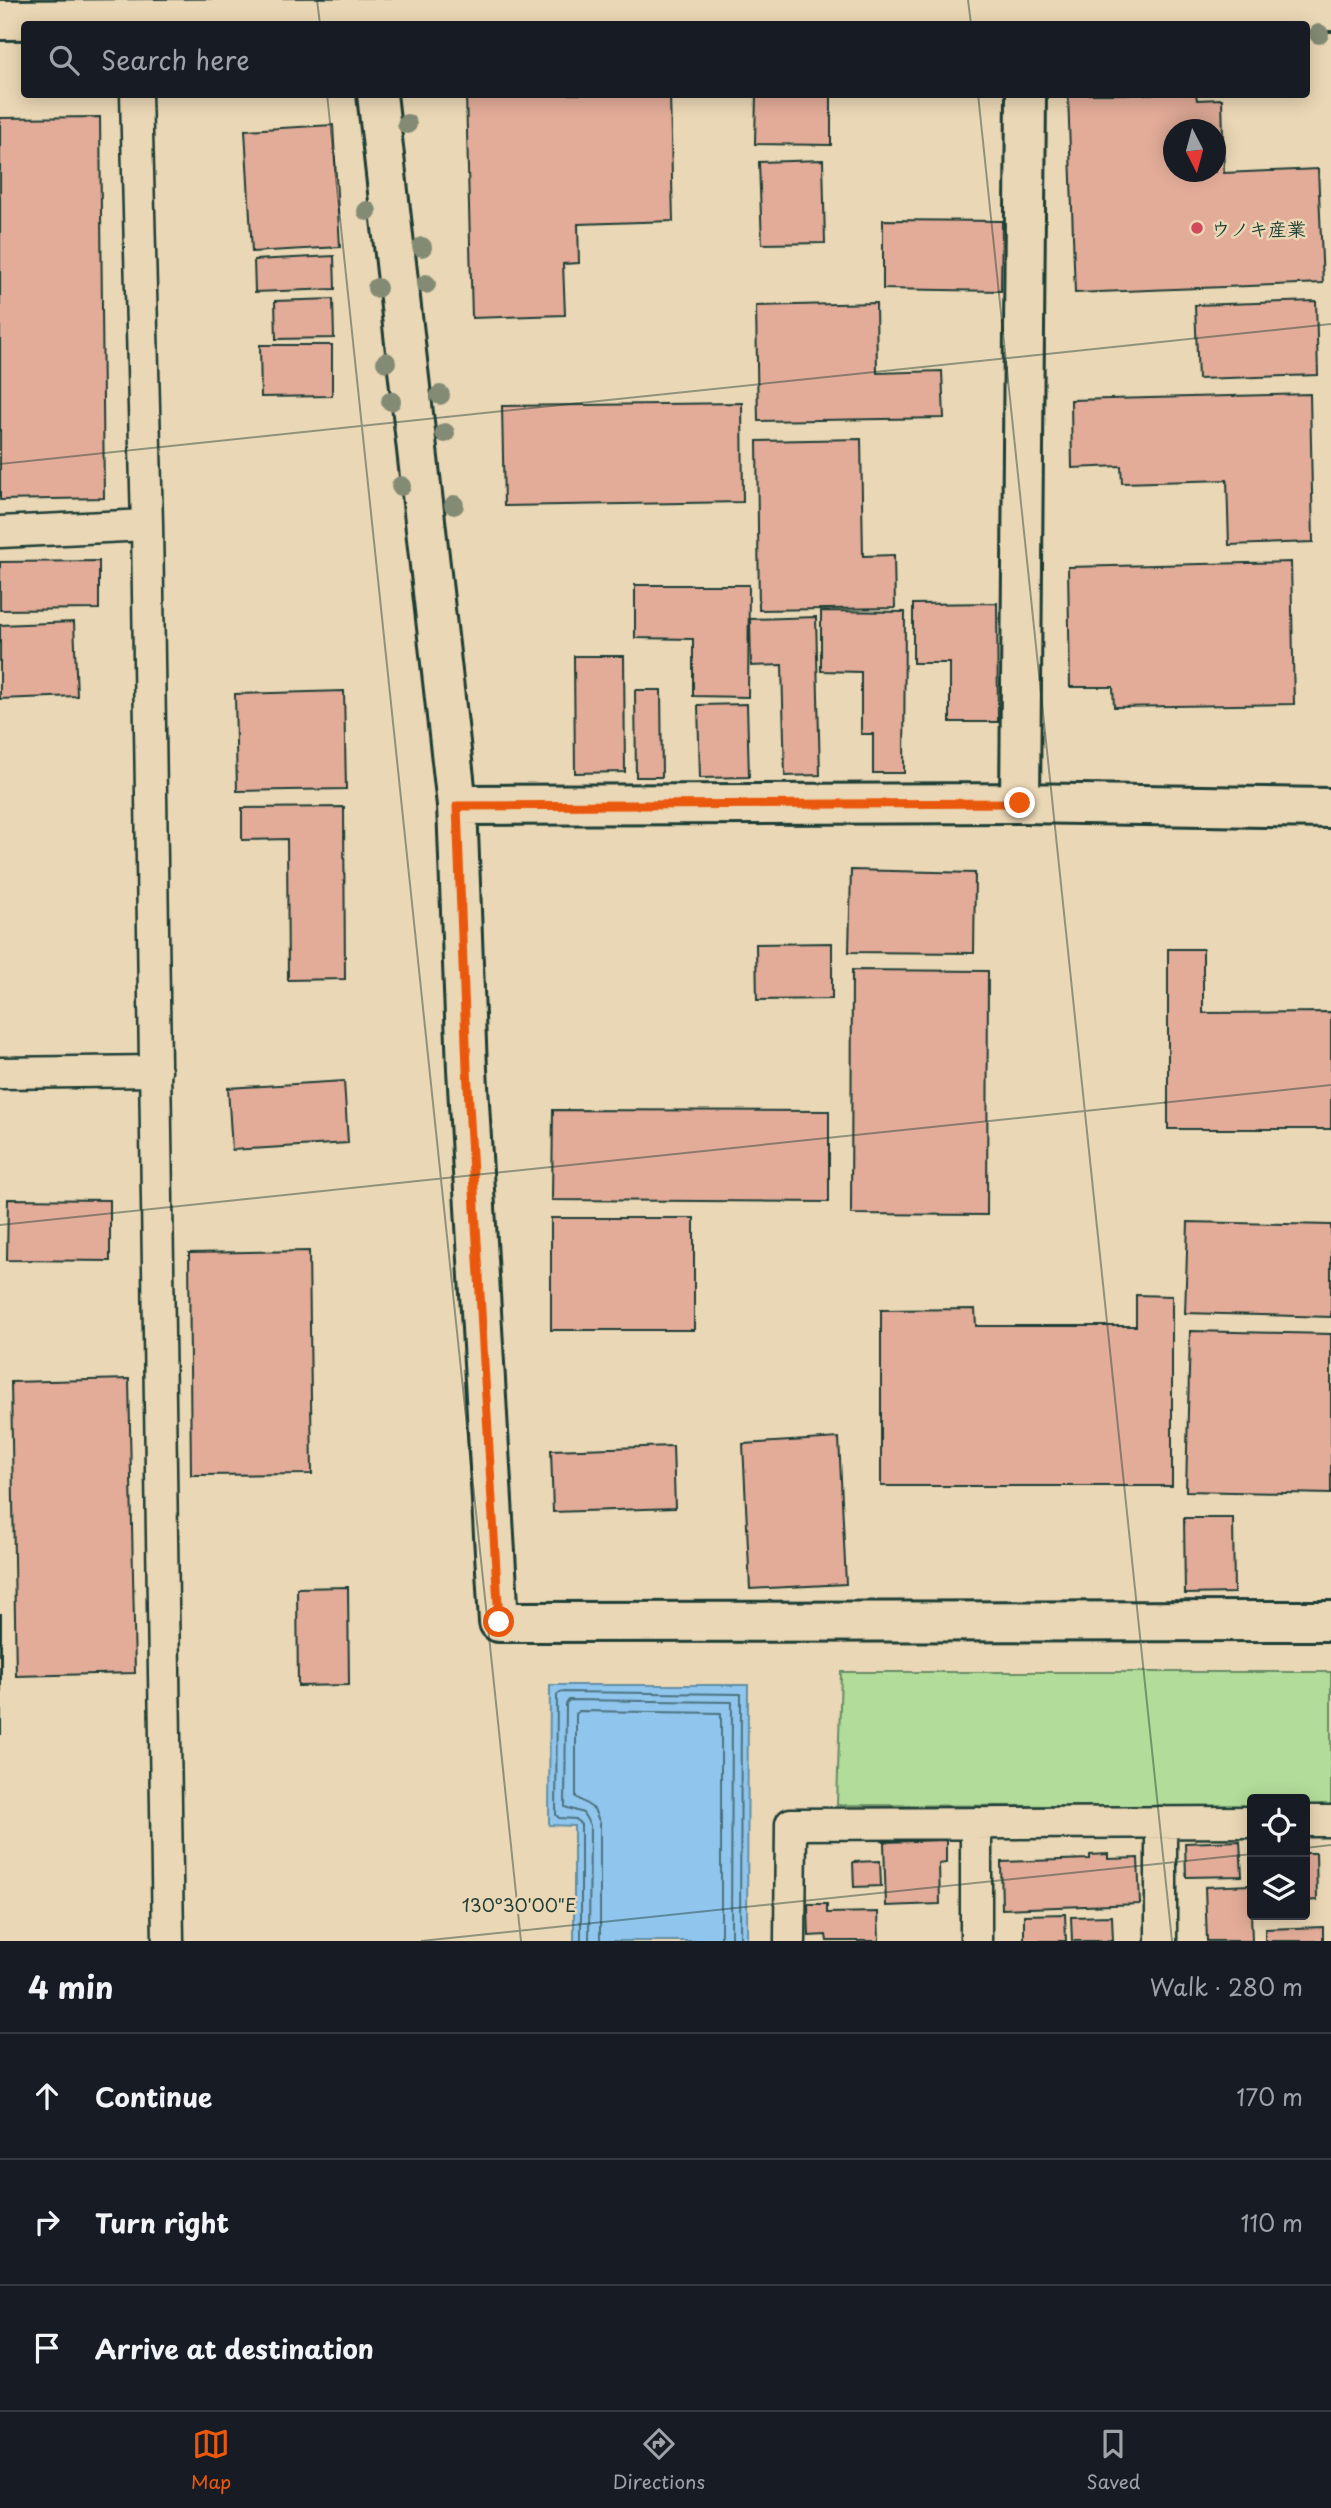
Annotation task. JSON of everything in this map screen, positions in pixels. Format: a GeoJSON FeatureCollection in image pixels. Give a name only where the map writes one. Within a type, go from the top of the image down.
{"type":"FeatureCollection","features":[{"type":"Feature","properties":{"kind":"street"},"geometry":{"type":"LineString","coordinates":[[165,21],[381,14],[1331,11]]}},
{"type":"Feature","properties":{"kind":"street"},"geometry":{"type":"LineString","coordinates":[[0,20],[67,21]]}},
{"type":"Feature","properties":{"kind":"street"},"geometry":{"type":"LineString","coordinates":[[136,98],[147,525],[168,1941]]}},
{"type":"Feature","properties":{"kind":"street"},"geometry":{"type":"LineString","coordinates":[[377,98],[457,806],[467,1069],[499,1622],[1331,1621]]}},
{"type":"Feature","properties":{"kind":"street"},"geometry":{"type":"LineString","coordinates":[[1020,803],[1026,98]]}},
{"type":"Feature","properties":{"kind":"street"},"geometry":{"type":"LineString","coordinates":[[0,531],[147,525]]}},
{"type":"Feature","properties":{"kind":"street"},"geometry":{"type":"LineString","coordinates":[[457,806],[1020,803],[1331,808]]}},
{"type":"Feature","properties":{"kind":"street"},"geometry":{"type":"LineString","coordinates":[[0,1073],[156,1071]]}},
{"type":"Feature","properties":{"kind":"street"},"geometry":{"type":"LineString","coordinates":[[1310,1821],[1331,1821]]}},
{"type":"Feature","properties":{"kind":"street"},"geometry":{"type":"LineString","coordinates":[[1161,1822],[1161,1941]]}},
{"type":"Feature","properties":{"kind":"street"},"geometry":{"type":"LineString","coordinates":[[790,1941],[791,1824],[1247,1822]]}},
{"type":"Feature","properties":{"kind":"street"},"geometry":{"type":"LineString","coordinates":[[976,1823],[976,1941]]}},
{"type":"Feature","properties":{"kind":"green space"},"geometry":{"type":"Polygon","coordinates":[[[841,1672],[1331,1672],[1331,1807],[1310,1807],[1310,1794],[1247,1794],[1247,1807],[837,1805],[841,1672]]]}},
{"type":"Feature","properties":{"kind":"water"},"geometry":{"type":"Polygon","coordinates":[[[550,1685],[748,1685],[747,1941],[574,1941],[574,1826],[549,1825],[550,1685]]]}},
{"type":"Feature","properties":{"kind":"building"},"geometry":{"type":"Polygon","coordinates":[[[466,98],[670,98],[673,221],[578,224],[579,263],[563,264],[565,315],[472,318],[466,98]]]}},
{"type":"Feature","properties":{"kind":"building"},"geometry":{"type":"Polygon","coordinates":[[[756,98],[831,98],[831,145],[755,144],[756,98]]]}},
{"type":"Feature","properties":{"kind":"building","name":"ウノキ産業"},"geometry":{"type":"Polygon","coordinates":[[[1068,98],[1222,99],[1223,119],[1163,119],[1163,182],[1226,182],[1226,173],[1318,169],[1323,283],[1075,293],[1068,98]]]}},
{"type":"Feature","properties":{"kind":"building"},"geometry":{"type":"Polygon","coordinates":[[[100,117],[104,498],[0,500],[0,118],[100,117]]]}},
{"type":"Feature","properties":{"kind":"building"},"geometry":{"type":"Polygon","coordinates":[[[333,125],[340,247],[252,252],[245,130],[333,125]]]}},
{"type":"Feature","properties":{"kind":"building"},"geometry":{"type":"Polygon","coordinates":[[[823,160],[825,243],[762,244],[759,162],[823,160]]]}},
{"type":"Feature","properties":{"kind":"building"},"geometry":{"type":"Polygon","coordinates":[[[883,220],[1002,221],[1001,291],[883,289],[883,220]]]}},
{"type":"Feature","properties":{"kind":"building"},"geometry":{"type":"Polygon","coordinates":[[[334,256],[335,289],[255,292],[254,260],[334,256]]]}},
{"type":"Feature","properties":{"kind":"building"},"geometry":{"type":"Polygon","coordinates":[[[333,299],[334,338],[276,339],[275,301],[333,299]]]}},
{"type":"Feature","properties":{"kind":"building"},"geometry":{"type":"Polygon","coordinates":[[[1316,301],[1318,375],[1198,379],[1195,305],[1316,301]]]}},
{"type":"Feature","properties":{"kind":"building"},"geometry":{"type":"Polygon","coordinates":[[[876,303],[877,373],[942,371],[944,418],[758,421],[756,306],[876,303]]]}},
{"type":"Feature","properties":{"kind":"building"},"geometry":{"type":"Polygon","coordinates":[[[260,345],[332,345],[332,396],[261,397],[260,345]]]}},
{"type":"Feature","properties":{"kind":"building"},"geometry":{"type":"Polygon","coordinates":[[[1310,394],[1313,542],[1229,545],[1227,480],[1122,483],[1121,466],[1072,468],[1071,400],[1310,394]]]}},
{"type":"Feature","properties":{"kind":"building"},"geometry":{"type":"Polygon","coordinates":[[[742,403],[743,502],[504,506],[502,406],[742,403]]]}},
{"type":"Feature","properties":{"kind":"building"},"geometry":{"type":"Polygon","coordinates":[[[861,439],[863,556],[894,555],[895,608],[759,610],[757,441],[861,439]]]}},
{"type":"Feature","properties":{"kind":"building"},"geometry":{"type":"Polygon","coordinates":[[[99,561],[99,609],[0,610],[0,562],[99,561]]]}},
{"type":"Feature","properties":{"kind":"building"},"geometry":{"type":"Polygon","coordinates":[[[1291,562],[1294,704],[1114,707],[1113,687],[1070,687],[1068,567],[1291,562]]]}},
{"type":"Feature","properties":{"kind":"building"},"geometry":{"type":"Polygon","coordinates":[[[635,585],[749,585],[748,697],[693,696],[693,639],[635,638],[635,585]]]}},
{"type":"Feature","properties":{"kind":"building"},"geometry":{"type":"Polygon","coordinates":[[[997,603],[998,722],[950,722],[950,663],[913,663],[913,604],[997,603]]]}},
{"type":"Feature","properties":{"kind":"building"},"geometry":{"type":"Polygon","coordinates":[[[821,611],[905,612],[904,773],[873,773],[873,734],[861,734],[861,672],[821,671],[821,611]]]}},
{"type":"Feature","properties":{"kind":"building"},"geometry":{"type":"Polygon","coordinates":[[[816,617],[820,775],[785,776],[782,665],[751,666],[750,619],[816,617]]]}},
{"type":"Feature","properties":{"kind":"building"},"geometry":{"type":"Polygon","coordinates":[[[74,622],[77,696],[0,699],[0,625],[74,622]]]}},
{"type":"Feature","properties":{"kind":"building"},"geometry":{"type":"Polygon","coordinates":[[[574,656],[624,656],[625,772],[575,773],[574,656]]]}},
{"type":"Feature","properties":{"kind":"building"},"geometry":{"type":"Polygon","coordinates":[[[635,690],[661,690],[662,777],[636,777],[635,690]]]}},
{"type":"Feature","properties":{"kind":"building"},"geometry":{"type":"Polygon","coordinates":[[[344,691],[346,789],[237,791],[235,694],[344,691]]]}},
{"type":"Feature","properties":{"kind":"building"},"geometry":{"type":"Polygon","coordinates":[[[747,704],[749,777],[700,778],[698,705],[747,704]]]}},
{"type":"Feature","properties":{"kind":"building"},"geometry":{"type":"Polygon","coordinates":[[[344,807],[345,979],[288,980],[287,839],[242,840],[242,808],[344,807]]]}},
{"type":"Feature","properties":{"kind":"building"},"geometry":{"type":"Polygon","coordinates":[[[851,870],[975,873],[974,953],[849,952],[851,870]]]}},
{"type":"Feature","properties":{"kind":"building"},"geometry":{"type":"Polygon","coordinates":[[[832,943],[832,999],[757,1000],[756,944],[832,943]]]}},
{"type":"Feature","properties":{"kind":"building"},"geometry":{"type":"Polygon","coordinates":[[[1168,949],[1203,949],[1203,1013],[1331,1012],[1331,1129],[1168,1129],[1168,949]]]}},
{"type":"Feature","properties":{"kind":"building"},"geometry":{"type":"Polygon","coordinates":[[[852,970],[988,971],[987,1215],[851,1214],[852,970]]]}},
{"type":"Feature","properties":{"kind":"building"},"geometry":{"type":"Polygon","coordinates":[[[344,1081],[348,1143],[232,1150],[228,1088],[344,1081]]]}},
{"type":"Feature","properties":{"kind":"building"},"geometry":{"type":"Polygon","coordinates":[[[553,1110],[829,1111],[829,1202],[552,1200],[553,1110]]]}},
{"type":"Feature","properties":{"kind":"building"},"geometry":{"type":"Polygon","coordinates":[[[8,1199],[110,1200],[110,1261],[7,1260],[8,1199]]]}},
{"type":"Feature","properties":{"kind":"building"},"geometry":{"type":"Polygon","coordinates":[[[551,1218],[694,1218],[694,1330],[551,1330],[551,1218]]]}},
{"type":"Feature","properties":{"kind":"building"},"geometry":{"type":"Polygon","coordinates":[[[1188,1222],[1331,1225],[1331,1317],[1185,1313],[1188,1222]]]}},
{"type":"Feature","properties":{"kind":"building"},"geometry":{"type":"Polygon","coordinates":[[[309,1251],[312,1474],[191,1475],[189,1253],[309,1251]]]}},
{"type":"Feature","properties":{"kind":"building"},"geometry":{"type":"Polygon","coordinates":[[[1136,1295],[1172,1296],[1172,1486],[881,1486],[881,1310],[975,1309],[976,1326],[1136,1326],[1136,1295]]]}},
{"type":"Feature","properties":{"kind":"building"},"geometry":{"type":"Polygon","coordinates":[[[1190,1331],[1331,1334],[1331,1494],[1186,1491],[1190,1331]]]}},
{"type":"Feature","properties":{"kind":"building"},"geometry":{"type":"Polygon","coordinates":[[[129,1379],[135,1673],[16,1676],[11,1382],[129,1379]]]}},
{"type":"Feature","properties":{"kind":"building"},"geometry":{"type":"Polygon","coordinates":[[[839,1438],[846,1584],[750,1589],[743,1444],[839,1438]]]}},
{"type":"Feature","properties":{"kind":"building"},"geometry":{"type":"Polygon","coordinates":[[[673,1446],[675,1508],[553,1512],[551,1450],[673,1446]]]}},
{"type":"Feature","properties":{"kind":"building"},"geometry":{"type":"Polygon","coordinates":[[[1184,1518],[1233,1518],[1234,1593],[1185,1594],[1184,1518]]]}},
{"type":"Feature","properties":{"kind":"building"},"geometry":{"type":"Polygon","coordinates":[[[348,1587],[349,1685],[298,1686],[297,1588],[348,1587]]]}},
{"type":"Feature","properties":{"kind":"building"},"geometry":{"type":"Polygon","coordinates":[[[1,1614],[1,1734],[0,1734],[1,1614]]]}},
{"type":"Feature","properties":{"kind":"building"},"geometry":{"type":"Polygon","coordinates":[[[946,1840],[946,1863],[939,1864],[940,1904],[886,1906],[884,1842],[946,1840]]]}},
{"type":"Feature","properties":{"kind":"building"},"geometry":{"type":"Polygon","coordinates":[[[1240,1841],[1242,1876],[1186,1877],[1185,1843],[1240,1841]]]}},
{"type":"Feature","properties":{"kind":"building"},"geometry":{"type":"Polygon","coordinates":[[[1310,1853],[1316,1853],[1317,1900],[1310,1901],[1310,1853]]]}},
{"type":"Feature","properties":{"kind":"building"},"geometry":{"type":"Polygon","coordinates":[[[1108,1854],[1108,1859],[1138,1858],[1140,1904],[1002,1909],[1001,1862],[1090,1859],[1090,1855],[1108,1854]]]}},
{"type":"Feature","properties":{"kind":"building"},"geometry":{"type":"Polygon","coordinates":[[[880,1861],[881,1886],[854,1887],[853,1862],[880,1861]]]}},
{"type":"Feature","properties":{"kind":"building"},"geometry":{"type":"Polygon","coordinates":[[[1247,1885],[1247,1920],[1251,1920],[1252,1941],[1207,1941],[1205,1887],[1247,1885]]]}},
{"type":"Feature","properties":{"kind":"building"},"geometry":{"type":"Polygon","coordinates":[[[808,1904],[827,1904],[827,1913],[878,1912],[879,1941],[827,1941],[826,1935],[809,1936],[808,1904]]]}},
{"type":"Feature","properties":{"kind":"building"},"geometry":{"type":"Polygon","coordinates":[[[1065,1914],[1066,1941],[1024,1941],[1024,1915],[1065,1914]]]}},
{"type":"Feature","properties":{"kind":"building"},"geometry":{"type":"Polygon","coordinates":[[[1112,1916],[1113,1941],[1072,1941],[1071,1917],[1112,1916]]]}},
{"type":"Feature","properties":{"kind":"building"},"geometry":{"type":"Polygon","coordinates":[[[1323,1927],[1323,1941],[1265,1941],[1265,1929],[1323,1927]]]}},
{"type":"Feature","properties":{"kind":"place","name":"ウノキ産業"},"geometry":{"type":"Point","coordinates":[1197,228]}},
{"type":"Feature","properties":{"kind":"route"},"geometry":{"type":"LineString","coordinates":[[499,1622],[467,1069],[457,806],[1020,803]]}}]}
